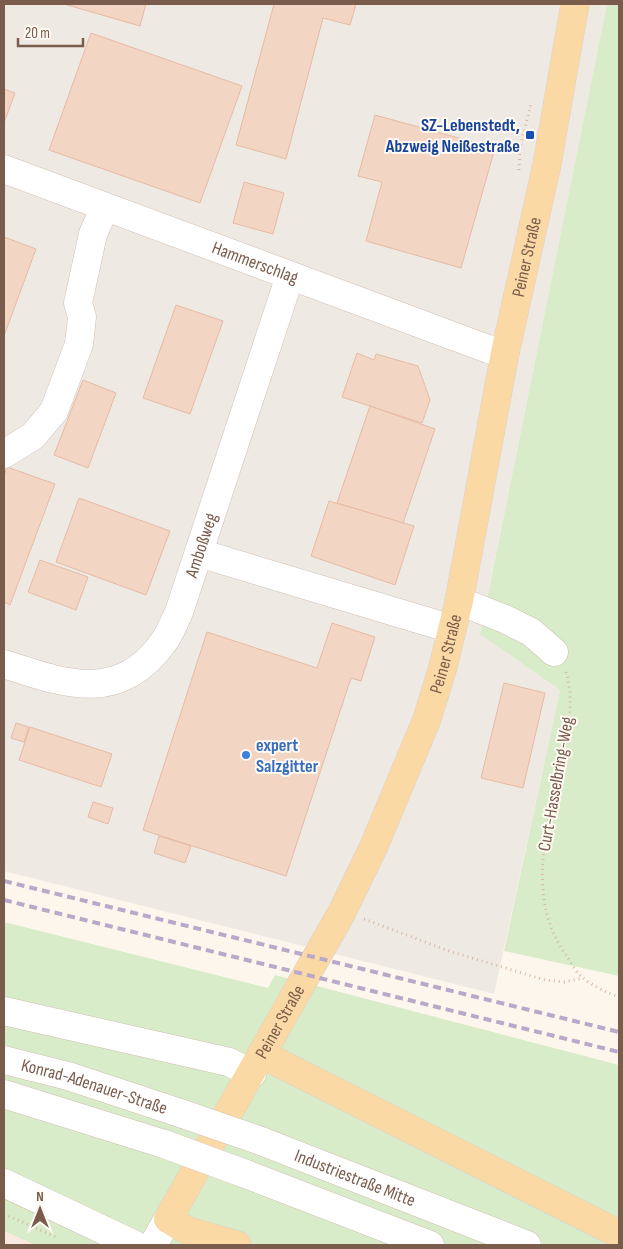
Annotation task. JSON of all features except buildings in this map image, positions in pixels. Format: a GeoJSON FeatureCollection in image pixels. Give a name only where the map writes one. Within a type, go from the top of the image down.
{"type":"FeatureCollection","features":[{"type":"Feature","properties":{"kind":"main road","name":"Peiner Straße"},"geometry":{"type":"LineString","coordinates":[[168,1220],[258,1064],[342,912],[374,846],[427,719],[459,601],[505,353],[547,164],[575,4]]}},
{"type":"Feature","properties":{"kind":"main road"},"geometry":{"type":"LineString","coordinates":[[258,1064],[619,1234]]}},
{"type":"Feature","properties":{"kind":"main road"},"geometry":{"type":"LineString","coordinates":[[168,1220],[188,1231],[237,1245]]}},
{"type":"Feature","properties":{"kind":"street","name":"Hammerschlag"},"geometry":{"type":"LineString","coordinates":[[4,168],[290,276],[488,349],[505,353]]}},
{"type":"Feature","properties":{"kind":"street"},"geometry":{"type":"LineString","coordinates":[[4,454],[34,436],[54,411],[79,344],[82,317],[78,303],[93,234],[105,207]]}},
{"type":"Feature","properties":{"kind":"street","name":"Amboßweg"},"geometry":{"type":"LineString","coordinates":[[4,664],[68,682],[99,684],[126,678],[144,665],[164,642],[179,612],[290,276]]}},
{"type":"Feature","properties":{"kind":"street"},"geometry":{"type":"LineString","coordinates":[[198,553],[452,628]]}},
{"type":"Feature","properties":{"kind":"street"},"geometry":{"type":"LineString","coordinates":[[459,601],[505,619],[531,632],[554,652]]}},
{"type":"Feature","properties":{"kind":"street"},"geometry":{"type":"LineString","coordinates":[[4,1011],[228,1062],[258,1064]]}},
{"type":"Feature","properties":{"kind":"street","name":"Konrad-Adenauer-Straße"},"geometry":{"type":"LineString","coordinates":[[4,1060],[68,1076],[183,1114]]}},
{"type":"Feature","properties":{"kind":"street","name":"Konrad-Adenauer-Straße"},"geometry":{"type":"LineString","coordinates":[[4,1094],[52,1107],[164,1144]]}},
{"type":"Feature","properties":{"kind":"street","name":"Industriestraße Mitte"},"geometry":{"type":"LineString","coordinates":[[183,1114],[260,1141],[527,1245]]}},
{"type":"Feature","properties":{"kind":"street","name":"Industriestraße Mitte"},"geometry":{"type":"LineString","coordinates":[[164,1144],[243,1172],[430,1245]]}},
{"type":"Feature","properties":{"kind":"street"},"geometry":{"type":"LineString","coordinates":[[4,1183],[135,1245]]}},
{"type":"Feature","properties":{"kind":"street","name":"Peiner Straße"},"geometry":{"type":"LineString","coordinates":[[153,1245],[168,1220]]}},
{"type":"Feature","properties":{"kind":"path"},"geometry":{"type":"LineString","coordinates":[[519,177],[520,149],[531,100]]}},
{"type":"Feature","properties":{"kind":"path","name":"Curt-Hasselbring-Weg"},"geometry":{"type":"LineString","coordinates":[[554,652],[565,669],[571,687],[568,726],[542,865],[541,890],[550,926],[559,946],[583,978],[619,997]]}},
{"type":"Feature","properties":{"kind":"path"},"geometry":{"type":"LineString","coordinates":[[359,918],[449,951],[545,980],[564,982],[583,978]]}},
{"type":"Feature","properties":{"kind":"path"},"geometry":{"type":"LineString","coordinates":[[4,1214],[57,1238]]}},
{"type":"Feature","properties":{"kind":"shaded area"},"geometry":{"type":"Polygon","coordinates":[[[4,4],[607,4],[480,633],[560,690],[494,994],[4,871],[4,4]]]}},
{"type":"Feature","properties":{"kind":"shaded area"},"geometry":{"type":"Polygon","coordinates":[[[4,1231],[35,1245],[4,1245],[4,1231]]]}},
{"type":"Feature","properties":{"kind":"green space"},"geometry":{"type":"Polygon","coordinates":[[[607,4],[619,4],[619,976],[504,951],[560,690],[480,634],[607,4]]]}},
{"type":"Feature","properties":{"kind":"green space"},"geometry":{"type":"Polygon","coordinates":[[[4,922],[268,988],[275,975],[619,1065],[619,1245],[35,1245],[4,1231],[4,922]]]}},
{"type":"Feature","properties":{"kind":"railway"},"geometry":{"type":"LineString","coordinates":[[4,881],[619,1032]]}},
{"type":"Feature","properties":{"kind":"railway"},"geometry":{"type":"LineString","coordinates":[[4,900],[619,1052]]}},
{"type":"Feature","properties":{"kind":"place","name":"SZ-Lebenstedt, Abzweig Neißestraße"},"geometry":{"type":"Point","coordinates":[530,135]}},
{"type":"Feature","properties":{"kind":"place","name":"expert Salzgitter"},"geometry":{"type":"Point","coordinates":[246,755]}}]}
